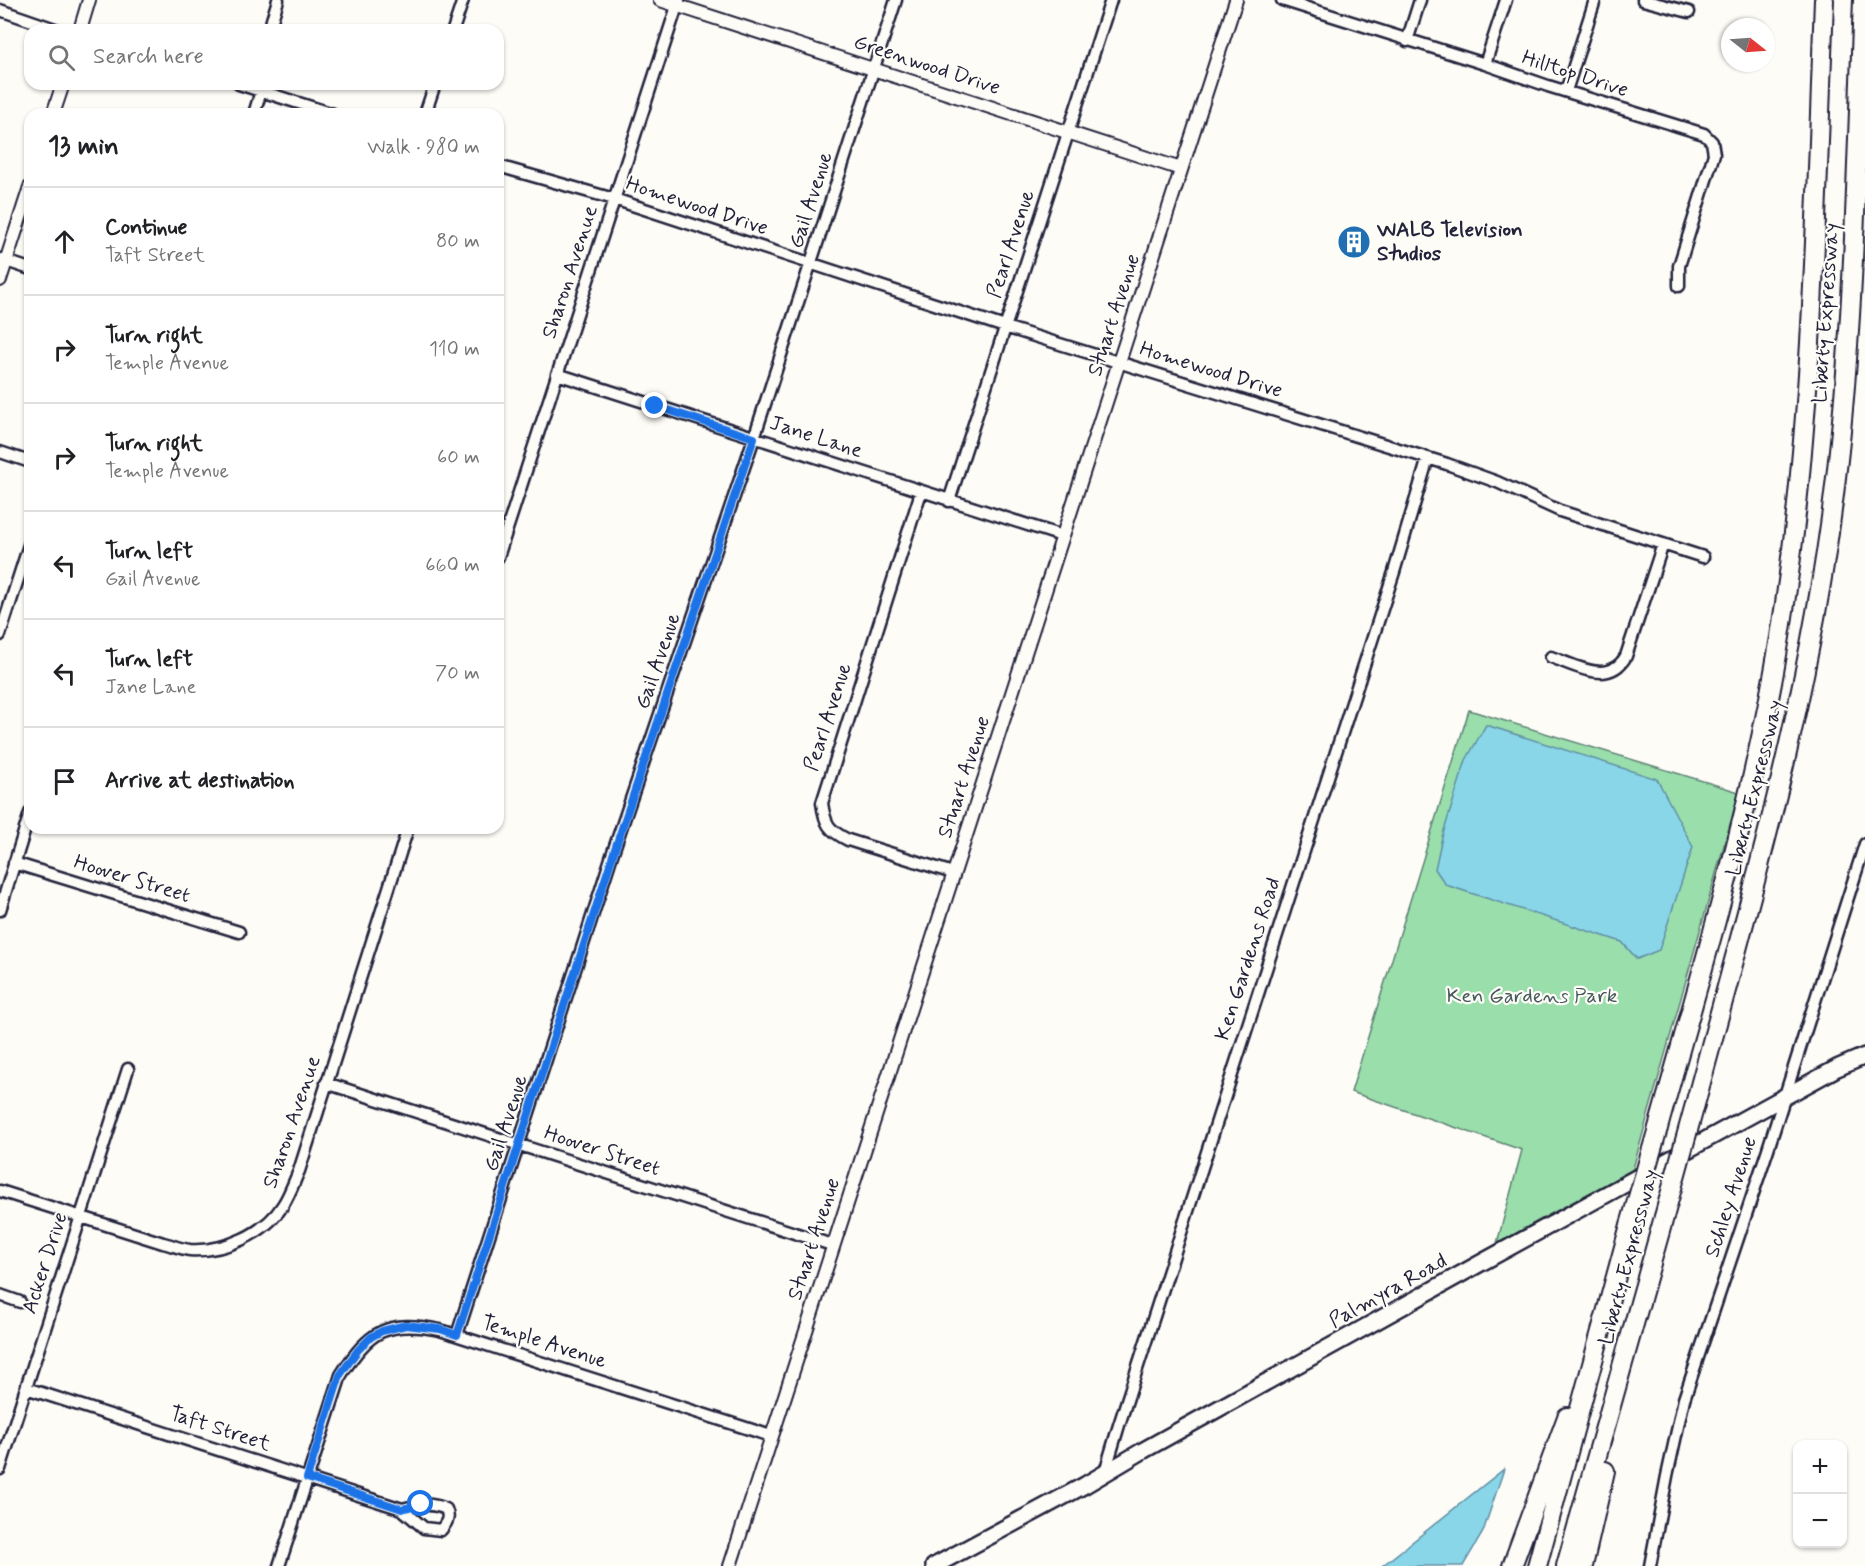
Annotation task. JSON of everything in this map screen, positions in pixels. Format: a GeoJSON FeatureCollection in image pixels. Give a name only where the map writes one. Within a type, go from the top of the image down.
{"type":"FeatureCollection","features":[{"type":"Feature","properties":{"kind":"highway","name":"Liberty Expressway"},"geometry":{"type":"LineString","coordinates":[[1558,1462],[1607,1307],[1728,878],[1767,710],[1788,582],[1804,442],[1812,308],[1824,0]]}},
{"type":"Feature","properties":{"kind":"highway","name":"Liberty Expressway"},"geometry":{"type":"LineString","coordinates":[[1601,1464],[1652,1278],[1664,1217],[1765,847],[1811,641],[1838,462],[1848,340],[1863,0]]}},
{"type":"Feature","properties":{"kind":"highway"},"geometry":{"type":"LineString","coordinates":[[1512,1566],[1558,1462]]}},
{"type":"Feature","properties":{"kind":"highway"},"geometry":{"type":"LineString","coordinates":[[1537,1566],[1558,1462]]}},
{"type":"Feature","properties":{"kind":"highway"},"geometry":{"type":"LineString","coordinates":[[1566,1566],[1601,1464]]}},
{"type":"Feature","properties":{"kind":"highway"},"geometry":{"type":"LineString","coordinates":[[1583,1566],[1601,1464]]}},
{"type":"Feature","properties":{"kind":"main road","name":"Palmyra Road"},"geometry":{"type":"LineString","coordinates":[[934,1566],[1085,1485],[1490,1258],[1838,1068],[1865,1056]]}},
{"type":"Feature","properties":{"kind":"street"},"geometry":{"type":"LineString","coordinates":[[82,24],[89,0]]}},
{"type":"Feature","properties":{"kind":"street"},"geometry":{"type":"LineString","coordinates":[[271,24],[279,0]]}},
{"type":"Feature","properties":{"kind":"street"},"geometry":{"type":"LineString","coordinates":[[455,24],[463,0]]}},
{"type":"Feature","properties":{"kind":"street","name":"Greenwood Drive"},"geometry":{"type":"LineString","coordinates":[[660,0],[679,3],[1181,169]]}},
{"type":"Feature","properties":{"kind":"street","name":"Gail Avenue"},"geometry":{"type":"LineString","coordinates":[[457,1335],[621,830],[754,438],[896,0]]}},
{"type":"Feature","properties":{"kind":"street","name":"Pearl Avenue"},"geometry":{"type":"LineString","coordinates":[[949,501],[1111,0]]}},
{"type":"Feature","properties":{"kind":"street","name":"Stuart Avenue"},"geometry":{"type":"LineString","coordinates":[[729,1566],[1236,0]]}},
{"type":"Feature","properties":{"kind":"street","name":"Hilltop Drive"},"geometry":{"type":"LineString","coordinates":[[1281,0],[1704,134],[1712,142],[1714,154],[1678,266],[1679,286]]}},
{"type":"Feature","properties":{"kind":"street"},"geometry":{"type":"LineString","coordinates":[[1407,41],[1420,0]]}},
{"type":"Feature","properties":{"kind":"street"},"geometry":{"type":"LineString","coordinates":[[1485,64],[1506,0]]}},
{"type":"Feature","properties":{"kind":"street"},"geometry":{"type":"LineString","coordinates":[[1566,91],[1595,0]]}},
{"type":"Feature","properties":{"kind":"street"},"geometry":{"type":"LineString","coordinates":[[1643,0],[1689,12]]}},
{"type":"Feature","properties":{"kind":"street","name":"Sharon Avenue"},"geometry":{"type":"LineString","coordinates":[[504,537],[679,3]]}},
{"type":"Feature","properties":{"kind":"street"},"geometry":{"type":"LineString","coordinates":[[0,10],[41,24]]}},
{"type":"Feature","properties":{"kind":"street"},"geometry":{"type":"LineString","coordinates":[[55,108],[61,90]]}},
{"type":"Feature","properties":{"kind":"street"},"geometry":{"type":"LineString","coordinates":[[427,108],[433,90]]}},
{"type":"Feature","properties":{"kind":"street"},"geometry":{"type":"LineString","coordinates":[[256,108],[261,91],[314,108]]}},
{"type":"Feature","properties":{"kind":"street","name":"Homewood Drive"},"geometry":{"type":"LineString","coordinates":[[504,168],[614,200],[1005,327],[1428,458],[1497,482],[1560,511],[1703,557]]}},
{"type":"Feature","properties":{"kind":"street"},"geometry":{"type":"LineString","coordinates":[[0,280],[3,261],[24,203]]}},
{"type":"Feature","properties":{"kind":"street"},"geometry":{"type":"LineString","coordinates":[[3,261],[24,267]]}},
{"type":"Feature","properties":{"kind":"street","name":"Jane Lane"},"geometry":{"type":"LineString","coordinates":[[557,374],[1062,536]]}},
{"type":"Feature","properties":{"kind":"street"},"geometry":{"type":"LineString","coordinates":[[0,452],[24,460]]}},
{"type":"Feature","properties":{"kind":"street","name":"Ken Gardens Road"},"geometry":{"type":"LineString","coordinates":[[1105,1472],[1394,572],[1428,458]]}},
{"type":"Feature","properties":{"kind":"street","name":"Pearl Avenue"},"geometry":{"type":"LineString","coordinates":[[921,492],[822,803],[824,819],[834,833],[848,840],[953,873]]}},
{"type":"Feature","properties":{"kind":"street"},"geometry":{"type":"LineString","coordinates":[[1551,657],[1602,672],[1611,672],[1620,666],[1626,656],[1663,544]]}},
{"type":"Feature","properties":{"kind":"street"},"geometry":{"type":"LineString","coordinates":[[0,635],[24,561]]}},
{"type":"Feature","properties":{"kind":"street"},"geometry":{"type":"LineString","coordinates":[[0,910],[24,832]]}},
{"type":"Feature","properties":{"kind":"street","name":"Sharon Avenue"},"geometry":{"type":"LineString","coordinates":[[0,1191],[163,1244],[189,1250],[219,1247],[248,1236],[260,1228],[282,1206],[299,1171],[406,834]]}},
{"type":"Feature","properties":{"kind":"street","name":"Schley Avenue"},"geometry":{"type":"LineString","coordinates":[[1650,1566],[1666,1476],[1684,1399],[1865,844]]}},
{"type":"Feature","properties":{"kind":"street","name":"Hoover Street"},"geometry":{"type":"LineString","coordinates":[[14,863],[239,932]]}},
{"type":"Feature","properties":{"kind":"street","name":"Acker Drive"},"geometry":{"type":"LineString","coordinates":[[0,1469],[128,1069]]}},
{"type":"Feature","properties":{"kind":"street","name":"Hoover Street"},"geometry":{"type":"LineString","coordinates":[[326,1083],[832,1245]]}},
{"type":"Feature","properties":{"kind":"street"},"geometry":{"type":"LineString","coordinates":[[0,1295],[20,1302]]}},
{"type":"Feature","properties":{"kind":"street","name":"Temple Avenue"},"geometry":{"type":"LineString","coordinates":[[279,1566],[340,1375],[358,1350],[371,1337],[382,1331],[406,1325],[424,1326],[771,1436]]}},
{"type":"Feature","properties":{"kind":"street","name":"Taft Street"},"geometry":{"type":"LineString","coordinates":[[26,1388],[402,1509]]}},
{"type":"Feature","properties":{"kind":"green space","name":"Ken Gardens Park"},"geometry":{"type":"Polygon","coordinates":[[[1469,710],[1739,792],[1632,1172],[1496,1247],[1522,1150],[1351,1092],[1469,710]]]}},
{"type":"Feature","properties":{"kind":"water"},"geometry":{"type":"Polygon","coordinates":[[[1486,725],[1657,779],[1693,847],[1659,950],[1637,959],[1622,942],[1446,885],[1435,869],[1442,837],[1466,760],[1486,725]]]}},
{"type":"Feature","properties":{"kind":"water"},"geometry":{"type":"Polygon","coordinates":[[[1504,1469],[1483,1532],[1463,1566],[1382,1566],[1504,1469]]]}},
{"type":"Feature","properties":{"kind":"place","name":"WALB Television Studios"},"geometry":{"type":"Point","coordinates":[1354,242]}},
{"type":"Feature","properties":{"kind":"route"},"geometry":{"type":"LineString","coordinates":[[421,1504],[402,1509],[307,1478],[340,1375],[358,1350],[371,1337],[382,1331],[406,1325],[440,1329],[457,1335],[650,743],[754,438],[655,406]]}}]}
